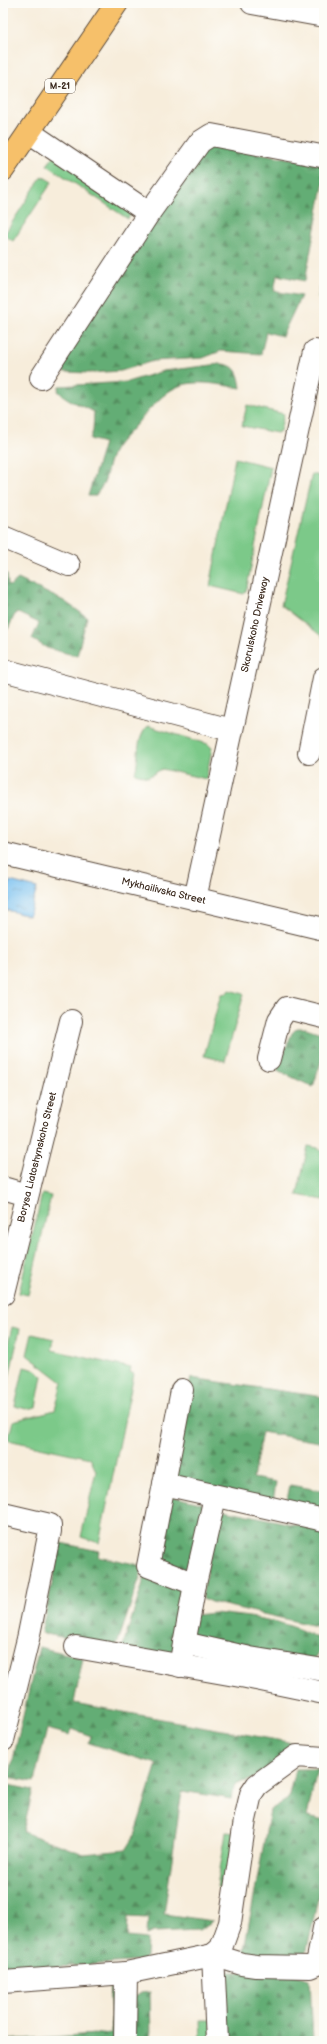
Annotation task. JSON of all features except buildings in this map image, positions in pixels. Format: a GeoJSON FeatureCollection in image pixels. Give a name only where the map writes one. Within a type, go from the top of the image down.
{"type":"FeatureCollection","features":[{"type":"Feature","properties":{"kind":"highway","name":"М-21"},"geometry":{"type":"LineString","coordinates":[[3,146],[100,3]]}},
{"type":"Feature","properties":{"kind":"highway","name":"М-21"},"geometry":{"type":"LineString","coordinates":[[3,170],[117,3]]}},
{"type":"Feature","properties":{"kind":"street"},"geometry":{"type":"LineString","coordinates":[[252,3],[324,16]]}},
{"type":"Feature","properties":{"kind":"street"},"geometry":{"type":"LineString","coordinates":[[29,132],[149,213]]}},
{"type":"Feature","properties":{"kind":"street"},"geometry":{"type":"LineString","coordinates":[[41,378],[149,213],[200,142],[211,135],[321,156]]}},
{"type":"Feature","properties":{"kind":"street","name":"Skorulskoho Driveway"},"geometry":{"type":"LineString","coordinates":[[195,899],[231,730],[320,352]]}},
{"type":"Feature","properties":{"kind":"street"},"geometry":{"type":"LineString","coordinates":[[3,537],[69,565]]}},
{"type":"Feature","properties":{"kind":"street"},"geometry":{"type":"LineString","coordinates":[[3,670],[231,730]]}},
{"type":"Feature","properties":{"kind":"street"},"geometry":{"type":"LineString","coordinates":[[309,753],[324,678]]}},
{"type":"Feature","properties":{"kind":"street","name":"Mykhailivska Street"},"geometry":{"type":"LineString","coordinates":[[3,853],[324,929]]}},
{"type":"Feature","properties":{"kind":"street"},"geometry":{"type":"LineString","coordinates":[[269,1059],[279,1020],[287,1008],[324,1017]]}},
{"type":"Feature","properties":{"kind":"street","name":"Borysa Liatoshynskoho Street"},"geometry":{"type":"LineString","coordinates":[[3,1294],[71,1021]]}},
{"type":"Feature","properties":{"kind":"street"},"geometry":{"type":"LineString","coordinates":[[3,1188],[27,1195]]}},
{"type":"Feature","properties":{"kind":"street"},"geometry":{"type":"LineString","coordinates":[[182,1390],[148,1566],[195,1584]]}},
{"type":"Feature","properties":{"kind":"street"},"geometry":{"type":"LineString","coordinates":[[164,1484],[215,1497],[324,1520]]}},
{"type":"Feature","properties":{"kind":"street"},"geometry":{"type":"LineString","coordinates":[[180,1666],[195,1584],[215,1497]]}},
{"type":"Feature","properties":{"kind":"street"},"geometry":{"type":"LineString","coordinates":[[3,1514],[50,1525],[28,1639],[3,1740]]}},
{"type":"Feature","properties":{"kind":"street"},"geometry":{"type":"LineString","coordinates":[[184,1643],[250,1658],[324,1670]]}},
{"type":"Feature","properties":{"kind":"street"},"geometry":{"type":"LineString","coordinates":[[76,1647],[246,1677],[324,1693]]}},
{"type":"Feature","properties":{"kind":"street"},"geometry":{"type":"LineString","coordinates":[[217,2041],[214,1955],[221,1948],[230,1923],[251,1794],[257,1785],[297,1756],[324,1758]]}},
{"type":"Feature","properties":{"kind":"street"},"geometry":{"type":"LineString","coordinates":[[3,1982],[126,1973],[214,1955],[242,1964],[302,1968],[321,1964],[324,1928]]}},
{"type":"Feature","properties":{"kind":"street"},"geometry":{"type":"LineString","coordinates":[[125,2041],[126,1973]]}},
{"type":"Feature","properties":{"kind":"green space"},"geometry":{"type":"Polygon","coordinates":[[[203,144],[324,164],[324,181],[305,281],[277,275],[274,291],[301,296],[282,336],[266,332],[261,354],[221,351],[203,358],[153,361],[121,371],[89,373],[64,372],[54,368],[203,144]]]}},
{"type":"Feature","properties":{"kind":"green space"},"geometry":{"type":"Polygon","coordinates":[[[55,155],[131,213],[128,219],[47,165],[55,155]]]}},
{"type":"Feature","properties":{"kind":"green space"},"geometry":{"type":"Polygon","coordinates":[[[42,176],[52,182],[13,241],[4,235],[42,176]]]}},
{"type":"Feature","properties":{"kind":"green space"},"geometry":{"type":"Polygon","coordinates":[[[324,268],[324,299],[318,298],[324,268]]]}},
{"type":"Feature","properties":{"kind":"green space"},"geometry":{"type":"Polygon","coordinates":[[[225,364],[236,370],[241,388],[203,383],[190,383],[179,386],[169,392],[158,400],[118,445],[111,457],[102,486],[95,496],[88,496],[104,443],[90,439],[93,431],[94,412],[70,400],[58,391],[59,386],[127,382],[163,371],[225,364]]]}},
{"type":"Feature","properties":{"kind":"green space"},"geometry":{"type":"Polygon","coordinates":[[[247,405],[284,414],[280,431],[277,433],[242,426],[247,405]]]}},
{"type":"Feature","properties":{"kind":"green space"},"geometry":{"type":"Polygon","coordinates":[[[235,458],[271,467],[246,592],[244,594],[210,586],[235,458]]]}},
{"type":"Feature","properties":{"kind":"green space"},"geometry":{"type":"Polygon","coordinates":[[[312,474],[324,477],[324,638],[281,605],[312,474]]]}},
{"type":"Feature","properties":{"kind":"green space"},"geometry":{"type":"Polygon","coordinates":[[[3,572],[7,574],[8,584],[10,586],[18,579],[64,601],[87,617],[77,656],[47,648],[32,639],[39,623],[16,612],[8,629],[3,631],[3,572]]]}},
{"type":"Feature","properties":{"kind":"green space"},"geometry":{"type":"Polygon","coordinates":[[[148,726],[208,744],[212,748],[206,779],[162,769],[148,777],[135,773],[139,742],[148,726]]]}},
{"type":"Feature","properties":{"kind":"green space"},"geometry":{"type":"Polygon","coordinates":[[[229,990],[244,994],[225,1061],[204,1056],[221,994],[227,993],[229,990]]]}},
{"type":"Feature","properties":{"kind":"green space"},"geometry":{"type":"Polygon","coordinates":[[[297,1028],[306,1028],[324,1034],[324,1052],[313,1087],[277,1070],[292,1033],[297,1028]]]}},
{"type":"Feature","properties":{"kind":"green space"},"geometry":{"type":"Polygon","coordinates":[[[308,1146],[318,1148],[324,1153],[324,1200],[297,1195],[308,1146]]]}},
{"type":"Feature","properties":{"kind":"green space"},"geometry":{"type":"Polygon","coordinates":[[[42,1194],[51,1196],[28,1295],[19,1293],[42,1194]]]}},
{"type":"Feature","properties":{"kind":"green space"},"geometry":{"type":"Polygon","coordinates":[[[12,1327],[20,1329],[3,1403],[3,1364],[12,1327]]]}},
{"type":"Feature","properties":{"kind":"green space"},"geometry":{"type":"Polygon","coordinates":[[[32,1334],[54,1339],[52,1350],[131,1368],[130,1372],[134,1374],[99,1543],[81,1537],[96,1471],[90,1458],[8,1440],[13,1421],[55,1410],[62,1382],[27,1355],[32,1334]]]}},
{"type":"Feature","properties":{"kind":"green space"},"geometry":{"type":"Polygon","coordinates":[[[24,1367],[36,1370],[42,1376],[36,1407],[26,1409],[15,1406],[24,1367]]]}},
{"type":"Feature","properties":{"kind":"green space"},"geometry":{"type":"Polygon","coordinates":[[[191,1378],[324,1397],[324,1443],[262,1432],[253,1478],[276,1482],[273,1502],[175,1477],[169,1472],[191,1378]]]}},
{"type":"Feature","properties":{"kind":"green space"},"geometry":{"type":"Polygon","coordinates":[[[290,1485],[324,1491],[324,1512],[286,1505],[290,1485]]]}},
{"type":"Feature","properties":{"kind":"green space"},"geometry":{"type":"Polygon","coordinates":[[[167,1495],[204,1504],[195,1578],[154,1561],[167,1495]]]}},
{"type":"Feature","properties":{"kind":"green space"},"geometry":{"type":"Polygon","coordinates":[[[225,1510],[324,1531],[324,1628],[211,1602],[202,1598],[217,1511],[225,1510]]]}},
{"type":"Feature","properties":{"kind":"green space"},"geometry":{"type":"Polygon","coordinates":[[[61,1543],[99,1551],[98,1556],[139,1565],[142,1571],[116,1648],[41,1633],[61,1543]]]}},
{"type":"Feature","properties":{"kind":"green space"},"geometry":{"type":"Polygon","coordinates":[[[146,1573],[187,1584],[176,1659],[122,1649],[146,1573]]]}},
{"type":"Feature","properties":{"kind":"green space"},"geometry":{"type":"Polygon","coordinates":[[[214,1613],[257,1618],[285,1624],[312,1635],[324,1643],[324,1648],[311,1661],[189,1637],[195,1615],[214,1613]]]}},
{"type":"Feature","properties":{"kind":"green space"},"geometry":{"type":"Polygon","coordinates":[[[39,1647],[83,1658],[74,1703],[299,1744],[297,1750],[251,1780],[237,1783],[234,1786],[232,1799],[182,1791],[164,1914],[213,1921],[199,1930],[154,1932],[147,1935],[148,1918],[128,1917],[127,1937],[147,1939],[146,1957],[142,1961],[3,1971],[3,1825],[8,1785],[33,1790],[23,1832],[84,1854],[126,1850],[133,1839],[157,1764],[89,1743],[91,1736],[72,1729],[70,1735],[47,1729],[34,1782],[9,1777],[39,1647]]]}},
{"type":"Feature","properties":{"kind":"green space"},"geometry":{"type":"Polygon","coordinates":[[[295,1769],[317,1769],[307,1817],[324,1821],[324,1870],[304,1964],[251,1959],[244,1950],[270,1810],[288,1799],[295,1769]]]}},
{"type":"Feature","properties":{"kind":"green space"},"geometry":{"type":"Polygon","coordinates":[[[226,1832],[238,1833],[228,1888],[217,1887],[226,1832]]]}},
{"type":"Feature","properties":{"kind":"green space"},"geometry":{"type":"Polygon","coordinates":[[[282,1971],[310,1979],[313,2041],[224,2041],[223,1979],[228,1972],[282,1971]]]}},
{"type":"Feature","properties":{"kind":"green space"},"geometry":{"type":"Polygon","coordinates":[[[109,1983],[119,1984],[119,2041],[3,2041],[112,2033],[109,1983]]]}},
{"type":"Feature","properties":{"kind":"green space"},"geometry":{"type":"Polygon","coordinates":[[[150,1992],[151,2041],[133,2041],[134,1998],[141,1993],[150,1992]]]}},
{"type":"Feature","properties":{"kind":"green space"},"geometry":{"type":"Polygon","coordinates":[[[200,2020],[211,2020],[212,2041],[201,2041],[200,2020]]]}},
{"type":"Feature","properties":{"kind":"water"},"geometry":{"type":"Polygon","coordinates":[[[10,881],[37,888],[29,916],[3,909],[10,881]]]}}]}
